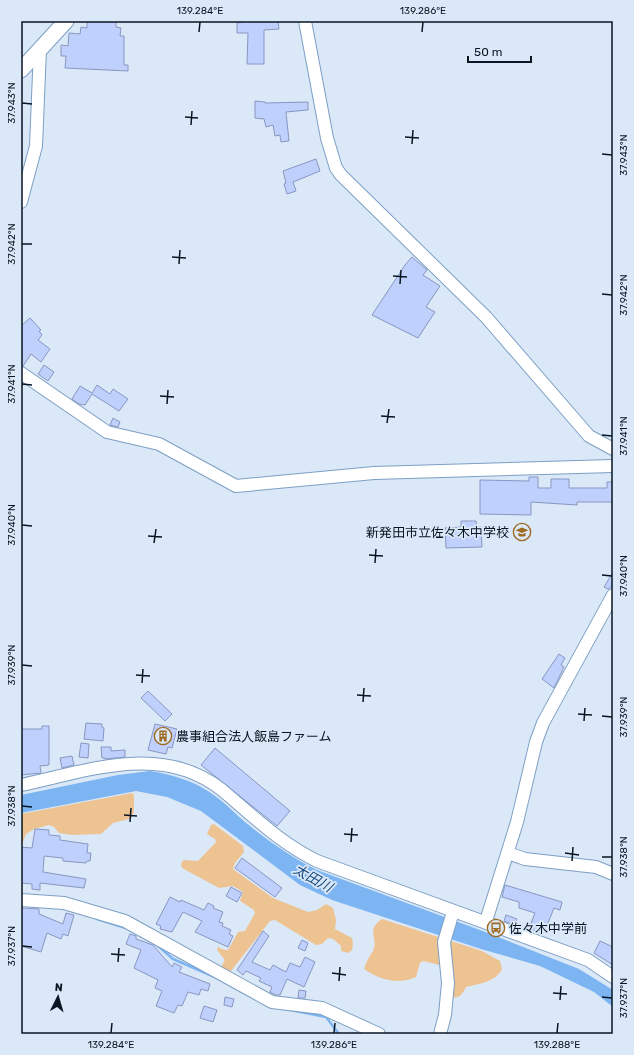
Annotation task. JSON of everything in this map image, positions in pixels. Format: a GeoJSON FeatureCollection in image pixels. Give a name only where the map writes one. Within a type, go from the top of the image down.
{"type":"FeatureCollection","features":[{"type":"Feature","properties":{"kind":"main road"},"geometry":{"type":"LineString","coordinates":[[21,70],[66,21]]}},
{"type":"Feature","properties":{"kind":"street"},"geometry":{"type":"LineString","coordinates":[[305,21],[327,138],[336,168],[341,175],[486,316],[589,436],[613,449]]}},
{"type":"Feature","properties":{"kind":"street"},"geometry":{"type":"LineString","coordinates":[[21,202],[36,146],[40,49]]}},
{"type":"Feature","properties":{"kind":"street"},"geometry":{"type":"LineString","coordinates":[[21,373],[107,432],[159,444],[236,486],[374,473],[613,466]]}},
{"type":"Feature","properties":{"kind":"street"},"geometry":{"type":"LineString","coordinates":[[486,922],[508,853],[543,723],[613,594]]}},
{"type":"Feature","properties":{"kind":"street"},"geometry":{"type":"LineString","coordinates":[[21,785],[59,776],[136,762],[172,765],[215,786],[279,839],[303,854],[452,914],[486,922],[588,960],[613,978]]}},
{"type":"Feature","properties":{"kind":"street"},"geometry":{"type":"LineString","coordinates":[[508,853],[525,859],[596,867],[613,874]]}},
{"type":"Feature","properties":{"kind":"street"},"geometry":{"type":"LineString","coordinates":[[21,900],[64,903],[125,921],[272,1002],[322,1008],[380,1034]]}},
{"type":"Feature","properties":{"kind":"street"},"geometry":{"type":"LineString","coordinates":[[440,1034],[445,1015],[448,983],[444,942],[452,914]]}},
{"type":"Feature","properties":{"kind":"shaded area"},"geometry":{"type":"Polygon","coordinates":[[[132,793],[134,795],[134,813],[129,819],[113,823],[101,834],[72,835],[59,833],[54,827],[49,825],[34,829],[26,834],[21,847],[21,814],[132,793]]]}},
{"type":"Feature","properties":{"kind":"shaded area"},"geometry":{"type":"Polygon","coordinates":[[[214,824],[243,846],[244,852],[235,863],[233,869],[273,898],[308,912],[317,910],[326,904],[333,908],[336,920],[335,929],[352,938],[352,950],[348,953],[341,951],[341,946],[333,939],[328,938],[322,944],[316,945],[275,920],[270,921],[231,971],[228,972],[221,967],[225,960],[217,950],[218,947],[228,950],[238,932],[245,931],[255,913],[254,910],[240,901],[243,892],[233,886],[219,888],[182,868],[181,864],[183,860],[198,861],[216,842],[215,839],[207,834],[211,825],[214,824]]]}},
{"type":"Feature","properties":{"kind":"shaded area"},"geometry":{"type":"Polygon","coordinates":[[[382,919],[482,951],[500,961],[502,969],[496,977],[491,980],[466,987],[462,994],[458,997],[450,997],[448,967],[423,961],[420,963],[416,977],[403,981],[396,981],[376,976],[364,969],[373,951],[375,942],[373,931],[374,927],[382,919]]]}},
{"type":"Feature","properties":{"kind":"water","name":"太田川"},"geometry":{"type":"Polygon","coordinates":[[[150,771],[184,779],[200,786],[220,800],[266,838],[317,870],[488,933],[579,969],[613,990],[613,1007],[594,992],[540,966],[481,949],[332,900],[300,885],[201,811],[167,797],[136,791],[21,813],[21,795],[118,775],[150,771]]]}},
{"type":"Feature","properties":{"kind":"building"},"geometry":{"type":"Polygon","coordinates":[[[87,21],[116,21],[116,27],[121,28],[120,36],[124,36],[124,65],[128,65],[128,71],[65,68],[66,56],[61,56],[61,45],[68,46],[69,33],[80,34],[81,27],[87,28],[87,21]]]}},
{"type":"Feature","properties":{"kind":"building"},"geometry":{"type":"Polygon","coordinates":[[[247,21],[278,21],[279,29],[264,30],[264,64],[247,64],[248,33],[237,33],[237,23],[247,21]]]}},
{"type":"Feature","properties":{"kind":"building"},"geometry":{"type":"Polygon","coordinates":[[[255,101],[265,103],[308,102],[308,110],[286,112],[289,141],[281,142],[280,135],[275,136],[273,125],[266,127],[264,119],[255,118],[255,101]]]}},
{"type":"Feature","properties":{"kind":"building"},"geometry":{"type":"Polygon","coordinates":[[[316,159],[320,171],[293,182],[296,191],[287,194],[284,184],[286,183],[283,171],[316,159]]]}},
{"type":"Feature","properties":{"kind":"building"},"geometry":{"type":"Polygon","coordinates":[[[412,257],[427,270],[423,275],[440,286],[426,307],[435,312],[418,338],[372,315],[405,265],[412,257]]]}},
{"type":"Feature","properties":{"kind":"building"},"geometry":{"type":"Polygon","coordinates":[[[30,318],[41,330],[39,331],[42,335],[38,340],[50,349],[41,362],[31,354],[23,366],[21,366],[21,326],[30,318]]]}},
{"type":"Feature","properties":{"kind":"building"},"geometry":{"type":"Polygon","coordinates":[[[44,365],[54,372],[48,381],[38,374],[44,365]]]}},
{"type":"Feature","properties":{"kind":"building"},"geometry":{"type":"Polygon","coordinates":[[[97,385],[110,394],[113,389],[128,399],[119,411],[92,394],[85,405],[79,404],[72,399],[80,386],[92,393],[97,385]]]}},
{"type":"Feature","properties":{"kind":"building"},"geometry":{"type":"Polygon","coordinates":[[[113,418],[120,422],[118,427],[110,425],[113,418]]]}},
{"type":"Feature","properties":{"kind":"building"},"geometry":{"type":"Polygon","coordinates":[[[529,477],[538,477],[538,488],[551,488],[551,479],[569,479],[569,488],[607,488],[607,482],[613,482],[613,502],[577,502],[577,505],[531,502],[531,515],[480,514],[480,480],[529,481],[529,477]]]}},
{"type":"Feature","properties":{"kind":"building"},"geometry":{"type":"Polygon","coordinates":[[[461,521],[476,521],[477,527],[481,527],[482,547],[446,548],[445,528],[461,527],[461,521]]]}},
{"type":"Feature","properties":{"kind":"building"},"geometry":{"type":"Polygon","coordinates":[[[613,572],[613,585],[608,589],[604,587],[613,572]]]}},
{"type":"Feature","properties":{"kind":"building"},"geometry":{"type":"Polygon","coordinates":[[[559,654],[565,658],[561,665],[564,667],[554,688],[542,679],[559,654]]]}},
{"type":"Feature","properties":{"kind":"building"},"geometry":{"type":"Polygon","coordinates":[[[148,691],[172,714],[165,721],[141,698],[148,691]]]}},
{"type":"Feature","properties":{"kind":"building"},"geometry":{"type":"Polygon","coordinates":[[[86,723],[102,724],[102,727],[104,728],[103,741],[84,739],[86,723]]]}},
{"type":"Feature","properties":{"kind":"building","name":"農事組合法人飯島ファーム"},"geometry":{"type":"Polygon","coordinates":[[[155,724],[177,729],[172,748],[168,747],[166,754],[148,750],[155,724]]]}},
{"type":"Feature","properties":{"kind":"building"},"geometry":{"type":"Polygon","coordinates":[[[42,726],[49,726],[49,765],[40,766],[41,773],[21,775],[21,729],[42,729],[42,726]]]}},
{"type":"Feature","properties":{"kind":"building"},"geometry":{"type":"Polygon","coordinates":[[[81,743],[89,744],[88,758],[79,757],[81,743]]]}},
{"type":"Feature","properties":{"kind":"building"},"geometry":{"type":"Polygon","coordinates":[[[101,747],[111,747],[111,751],[125,750],[125,757],[102,758],[101,747]]]}},
{"type":"Feature","properties":{"kind":"building"},"geometry":{"type":"Polygon","coordinates":[[[215,748],[290,811],[277,826],[201,765],[215,748]]]}},
{"type":"Feature","properties":{"kind":"building"},"geometry":{"type":"Polygon","coordinates":[[[72,756],[74,765],[62,768],[60,758],[72,756]]]}},
{"type":"Feature","properties":{"kind":"building"},"geometry":{"type":"Polygon","coordinates":[[[35,829],[49,830],[49,835],[60,836],[60,840],[88,844],[87,853],[91,853],[90,861],[87,861],[86,863],[63,861],[63,858],[44,856],[43,872],[86,879],[84,888],[40,883],[40,890],[32,889],[32,884],[21,883],[21,847],[32,848],[35,829]]]}},
{"type":"Feature","properties":{"kind":"building"},"geometry":{"type":"Polygon","coordinates":[[[242,858],[282,888],[275,897],[235,868],[242,858]]]}},
{"type":"Feature","properties":{"kind":"building"},"geometry":{"type":"Polygon","coordinates":[[[505,885],[562,902],[560,910],[554,908],[542,934],[529,928],[535,913],[519,908],[519,902],[502,897],[505,885]]]}},
{"type":"Feature","properties":{"kind":"building"},"geometry":{"type":"Polygon","coordinates":[[[231,887],[242,893],[237,902],[226,896],[231,887]]]}},
{"type":"Feature","properties":{"kind":"building"},"geometry":{"type":"Polygon","coordinates":[[[170,897],[204,910],[208,903],[214,906],[213,908],[223,912],[219,922],[223,923],[222,926],[231,930],[229,934],[233,936],[228,947],[195,932],[202,921],[183,912],[172,932],[160,929],[161,926],[156,924],[170,897]]]}},
{"type":"Feature","properties":{"kind":"building"},"geometry":{"type":"Polygon","coordinates":[[[21,908],[39,909],[39,914],[63,924],[66,913],[74,915],[68,936],[63,934],[61,939],[47,933],[41,952],[21,946],[21,908]]]}},
{"type":"Feature","properties":{"kind":"building"},"geometry":{"type":"Polygon","coordinates":[[[506,915],[517,919],[515,925],[504,921],[506,915]]]}},
{"type":"Feature","properties":{"kind":"building"},"geometry":{"type":"Polygon","coordinates":[[[263,931],[269,936],[252,962],[270,970],[273,965],[286,972],[290,963],[300,967],[305,957],[315,962],[304,987],[287,979],[280,995],[276,995],[270,992],[272,987],[259,981],[261,978],[246,971],[243,975],[237,970],[263,931]]]}},
{"type":"Feature","properties":{"kind":"building"},"geometry":{"type":"Polygon","coordinates":[[[130,934],[136,936],[136,939],[153,945],[172,967],[174,963],[182,967],[179,972],[210,984],[208,991],[201,989],[199,995],[188,992],[182,1006],[178,1005],[174,1013],[156,1006],[162,991],[155,988],[158,980],[134,968],[141,950],[126,944],[130,934]]]}},
{"type":"Feature","properties":{"kind":"building"},"geometry":{"type":"Polygon","coordinates":[[[302,940],[308,943],[305,951],[298,948],[302,940]]]}},
{"type":"Feature","properties":{"kind":"building"},"geometry":{"type":"Polygon","coordinates":[[[600,941],[613,947],[613,965],[594,953],[600,941]]]}},
{"type":"Feature","properties":{"kind":"building"},"geometry":{"type":"Polygon","coordinates":[[[299,990],[306,991],[305,998],[298,998],[299,990]]]}},
{"type":"Feature","properties":{"kind":"building"},"geometry":{"type":"Polygon","coordinates":[[[225,997],[234,999],[232,1007],[224,1005],[225,997]]]}},
{"type":"Feature","properties":{"kind":"building"},"geometry":{"type":"Polygon","coordinates":[[[204,1006],[217,1010],[213,1022],[200,1018],[204,1006]]]}},
{"type":"Feature","properties":{"kind":"waterway"},"geometry":{"type":"LineString","coordinates":[[97,919],[129,929]]}},
{"type":"Feature","properties":{"kind":"waterway"},"geometry":{"type":"LineString","coordinates":[[157,945],[173,959],[217,978]]}},
{"type":"Feature","properties":{"kind":"waterway"},"geometry":{"type":"LineString","coordinates":[[285,1009],[326,1017],[339,1034]]}},
{"type":"Feature","properties":{"kind":"place","name":"新発田市立佐々木中学校"},"geometry":{"type":"Point","coordinates":[522,532]}},
{"type":"Feature","properties":{"kind":"place","name":"農事組合法人飯島ファーム"},"geometry":{"type":"Point","coordinates":[163,736]}},
{"type":"Feature","properties":{"kind":"place","name":"佐々木中学前"},"geometry":{"type":"Point","coordinates":[496,928]}}]}
